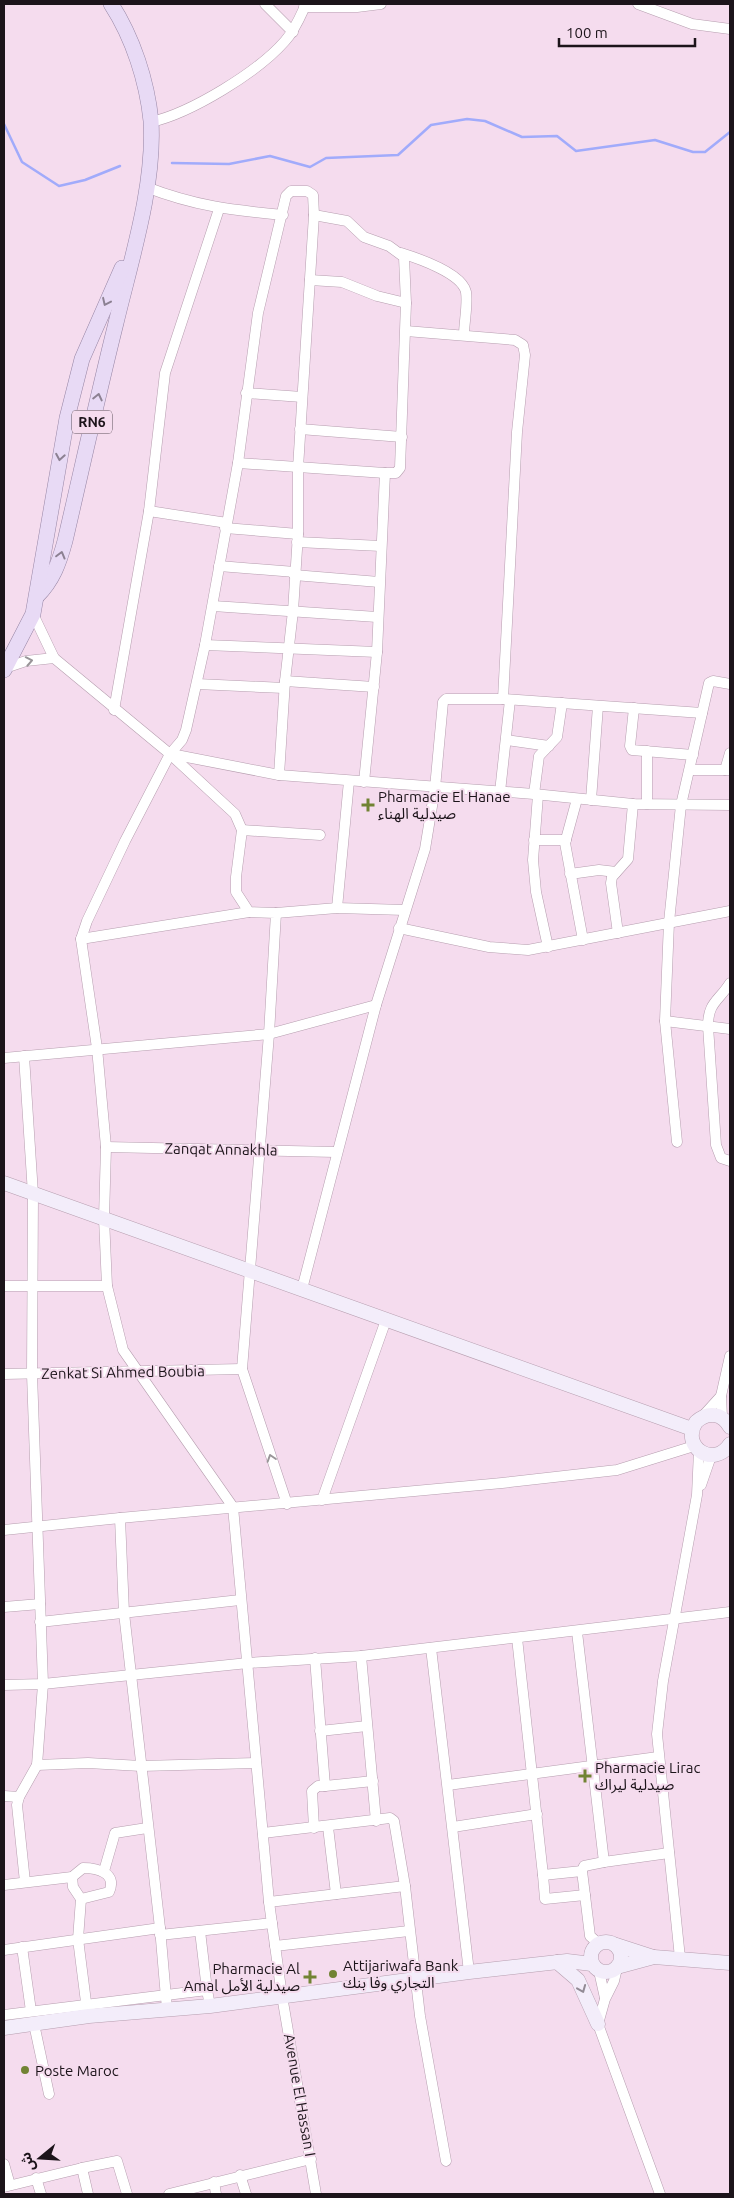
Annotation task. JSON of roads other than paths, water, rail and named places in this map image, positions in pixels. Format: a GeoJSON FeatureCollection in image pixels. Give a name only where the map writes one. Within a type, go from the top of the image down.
{"type":"FeatureCollection","features":[{"type":"Feature","properties":{"kind":"main road","name":"RN6"},"geometry":{"type":"LineString","coordinates":[[37,596],[48,585],[59,565],[135,242],[146,187],[151,122],[145,87],[134,50],[111,4]]}},
{"type":"Feature","properties":{"kind":"main road","name":"RN6"},"geometry":{"type":"LineString","coordinates":[[4,668],[33,614],[67,418],[75,384],[96,324],[135,242]]}},
{"type":"Feature","properties":{"kind":"main road"},"geometry":{"type":"LineString","coordinates":[[4,1183],[661,1419],[698,1437],[721,1454],[730,1446]]}},
{"type":"Feature","properties":{"kind":"main road"},"geometry":{"type":"LineString","coordinates":[[698,1437],[712,1415],[728,1424]]}},
{"type":"Feature","properties":{"kind":"main road"},"geometry":{"type":"LineString","coordinates":[[562,1962],[596,1944],[608,1941],[654,1957],[730,1962]]}},
{"type":"Feature","properties":{"kind":"main road"},"geometry":{"type":"LineString","coordinates":[[596,1944],[590,1955],[596,1967]]}},
{"type":"Feature","properties":{"kind":"main road"},"geometry":{"type":"LineString","coordinates":[[616,1945],[621,1958],[617,1967]]}},
{"type":"Feature","properties":{"kind":"main road"},"geometry":{"type":"LineString","coordinates":[[4,2028],[33,2018],[87,2011],[167,2003],[210,2006],[469,1972],[562,1962],[596,1967],[609,1972],[617,1967],[654,1957]]}},
{"type":"Feature","properties":{"kind":"main road"},"geometry":{"type":"LineString","coordinates":[[562,1962],[578,1980],[598,2024]]}},
{"type":"Feature","properties":{"kind":"street"},"geometry":{"type":"LineString","coordinates":[[265,4],[293,32]]}},
{"type":"Feature","properties":{"kind":"street"},"geometry":{"type":"LineString","coordinates":[[151,122],[171,118],[210,98],[266,59],[293,32],[305,5],[356,7],[381,4]]}},
{"type":"Feature","properties":{"kind":"street"},"geometry":{"type":"LineString","coordinates":[[638,4],[692,24],[730,29]]}},
{"type":"Feature","properties":{"kind":"street"},"geometry":{"type":"LineString","coordinates":[[146,187],[175,198],[219,209],[283,215]]}},
{"type":"Feature","properties":{"kind":"street"},"geometry":{"type":"LineString","coordinates":[[233,1507],[123,1350],[107,1286],[104,1218],[106,1148],[97,1048],[81,939],[87,921],[170,754],[184,737],[206,645],[238,463],[258,313],[283,215],[286,196],[294,191],[311,192],[314,215],[300,429],[293,611],[285,685],[279,775]]}},
{"type":"Feature","properties":{"kind":"street"},"geometry":{"type":"LineString","coordinates":[[114,710],[149,511],[165,373],[219,209]]}},
{"type":"Feature","properties":{"kind":"street"},"geometry":{"type":"LineString","coordinates":[[314,215],[347,220],[364,237],[448,273],[463,286],[466,293],[464,335]]}},
{"type":"Feature","properties":{"kind":"street"},"geometry":{"type":"LineString","coordinates":[[238,463],[386,472],[400,470],[406,302],[405,263],[400,253]]}},
{"type":"Feature","properties":{"kind":"street"},"geometry":{"type":"LineString","coordinates":[[310,280],[342,282],[377,296],[406,302]]}},
{"type":"Feature","properties":{"kind":"street"},"geometry":{"type":"LineString","coordinates":[[406,331],[515,340],[524,345],[525,355],[517,425],[506,740],[500,792]]}},
{"type":"Feature","properties":{"kind":"street"},"geometry":{"type":"LineString","coordinates":[[246,393],[302,397]]}},
{"type":"Feature","properties":{"kind":"street"},"geometry":{"type":"LineString","coordinates":[[300,429],[402,436]]}},
{"type":"Feature","properties":{"kind":"street"},"geometry":{"type":"LineString","coordinates":[[364,782],[377,652],[386,472]]}},
{"type":"Feature","properties":{"kind":"street"},"geometry":{"type":"LineString","coordinates":[[149,511],[297,538],[381,546]]}},
{"type":"Feature","properties":{"kind":"street"},"geometry":{"type":"LineString","coordinates":[[219,566],[379,582]]}},
{"type":"Feature","properties":{"kind":"street"},"geometry":{"type":"LineString","coordinates":[[213,606],[378,617]]}},
{"type":"Feature","properties":{"kind":"street"},"geometry":{"type":"LineString","coordinates":[[33,614],[54,658],[114,710],[170,754],[235,814],[242,830],[236,886],[239,897],[249,912]]}},
{"type":"Feature","properties":{"kind":"street"},"geometry":{"type":"LineString","coordinates":[[206,645],[377,652]]}},
{"type":"Feature","properties":{"kind":"street"},"geometry":{"type":"LineString","coordinates":[[4,668],[26,661],[54,658]]}},
{"type":"Feature","properties":{"kind":"street"},"geometry":{"type":"LineString","coordinates":[[678,1142],[665,1020],[669,922],[681,805],[711,682],[730,684]]}},
{"type":"Feature","properties":{"kind":"street"},"geometry":{"type":"LineString","coordinates":[[197,684],[374,687]]}},
{"type":"Feature","properties":{"kind":"street"},"geometry":{"type":"LineString","coordinates":[[302,1289],[336,1152],[376,1005],[425,849],[435,788],[443,702],[446,699],[507,699],[702,713]]}},
{"type":"Feature","properties":{"kind":"street"},"geometry":{"type":"LineString","coordinates":[[548,947],[536,892],[533,860],[536,794],[539,756],[557,737],[562,703]]}},
{"type":"Feature","properties":{"kind":"street"},"geometry":{"type":"LineString","coordinates":[[591,800],[598,706]]}},
{"type":"Feature","properties":{"kind":"street"},"geometry":{"type":"LineString","coordinates":[[634,708],[630,748],[693,754]]}},
{"type":"Feature","properties":{"kind":"street"},"geometry":{"type":"LineString","coordinates":[[506,740],[549,746]]}},
{"type":"Feature","properties":{"kind":"street"},"geometry":{"type":"LineString","coordinates":[[646,804],[647,751]]}},
{"type":"Feature","properties":{"kind":"street"},"geometry":{"type":"LineString","coordinates":[[690,770],[728,770],[730,753]]}},
{"type":"Feature","properties":{"kind":"street"},"geometry":{"type":"LineString","coordinates":[[170,754],[279,775],[536,794],[633,804],[730,805]]}},
{"type":"Feature","properties":{"kind":"street"},"geometry":{"type":"LineString","coordinates":[[337,908],[349,781]]}},
{"type":"Feature","properties":{"kind":"street"},"geometry":{"type":"LineString","coordinates":[[577,799],[566,840],[570,874],[583,940]]}},
{"type":"Feature","properties":{"kind":"street"},"geometry":{"type":"LineString","coordinates":[[618,933],[611,884],[612,877],[628,859],[633,804]]}},
{"type":"Feature","properties":{"kind":"street"},"geometry":{"type":"LineString","coordinates":[[242,830],[320,835]]}},
{"type":"Feature","properties":{"kind":"street"},"geometry":{"type":"LineString","coordinates":[[534,840],[566,840]]}},
{"type":"Feature","properties":{"kind":"street"},"geometry":{"type":"LineString","coordinates":[[570,874],[599,870],[616,872]]}},
{"type":"Feature","properties":{"kind":"street"},"geometry":{"type":"LineString","coordinates":[[81,939],[249,912],[276,913],[337,908],[405,910]]}},
{"type":"Feature","properties":{"kind":"street"},"geometry":{"type":"LineString","coordinates":[[399,928],[502,950],[528,950],[730,911]]}},
{"type":"Feature","properties":{"kind":"street"},"geometry":{"type":"LineString","coordinates":[[276,913],[269,1034],[242,1369],[286,1504]]}},
{"type":"Feature","properties":{"kind":"street"},"geometry":{"type":"LineString","coordinates":[[730,983],[712,1003],[708,1014],[716,1145],[721,1158],[730,1162]]}},
{"type":"Feature","properties":{"kind":"street"},"geometry":{"type":"LineString","coordinates":[[7,1056],[269,1034],[376,1005]]}},
{"type":"Feature","properties":{"kind":"street"},"geometry":{"type":"LineString","coordinates":[[665,1020],[730,1029]]}},
{"type":"Feature","properties":{"kind":"street"},"geometry":{"type":"LineString","coordinates":[[24,1056],[33,1194],[32,1374],[43,1684],[37,1766],[18,1797],[17,1805],[25,1882]]}},
{"type":"Feature","properties":{"kind":"street","name":"Zanqat Annakhla"},"geometry":{"type":"LineString","coordinates":[[106,1148],[260,1149],[336,1152]]}},
{"type":"Feature","properties":{"kind":"street"},"geometry":{"type":"LineString","coordinates":[[4,1286],[107,1286]]}},
{"type":"Feature","properties":{"kind":"street"},"geometry":{"type":"LineString","coordinates":[[322,1500],[386,1320]]}},
{"type":"Feature","properties":{"kind":"street"},"geometry":{"type":"LineString","coordinates":[[680,1958],[658,1757],[659,1711],[697,1495],[698,1437],[721,1396],[729,1374],[730,1356]]}},
{"type":"Feature","properties":{"kind":"street","name":"Zenkat Si Ahmed Boubia"},"geometry":{"type":"LineString","coordinates":[[4,1374],[242,1369]]}},
{"type":"Feature","properties":{"kind":"street"},"geometry":{"type":"LineString","coordinates":[[721,1396],[728,1424]]}},
{"type":"Feature","properties":{"kind":"street"},"geometry":{"type":"LineString","coordinates":[[4,1530],[233,1507],[286,1504],[502,1484],[618,1470],[664,1454],[698,1437]]}},
{"type":"Feature","properties":{"kind":"street","name":"Avenue El Hassan I"},"geometry":{"type":"LineString","coordinates":[[233,1507],[269,1902],[282,1996],[312,2159],[316,2194]]}},
{"type":"Feature","properties":{"kind":"street"},"geometry":{"type":"LineString","coordinates":[[120,1518],[124,1613],[167,2003],[207,1990]]}},
{"type":"Feature","properties":{"kind":"street"},"geometry":{"type":"LineString","coordinates":[[40,1622],[240,1600]]}},
{"type":"Feature","properties":{"kind":"street"},"geometry":{"type":"LineString","coordinates":[[4,1607],[40,1604]]}},
{"type":"Feature","properties":{"kind":"street"},"geometry":{"type":"LineString","coordinates":[[4,1685],[43,1684],[315,1658],[361,1656],[576,1632],[730,1612]]}},
{"type":"Feature","properties":{"kind":"street"},"geometry":{"type":"LineString","coordinates":[[576,1632],[604,1862]]}},
{"type":"Feature","properties":{"kind":"street"},"geometry":{"type":"LineString","coordinates":[[517,1638],[545,1899],[585,1895]]}},
{"type":"Feature","properties":{"kind":"street"},"geometry":{"type":"LineString","coordinates":[[431,1648],[469,1972]]}},
{"type":"Feature","properties":{"kind":"street"},"geometry":{"type":"LineString","coordinates":[[361,1656],[376,1822]]}},
{"type":"Feature","properties":{"kind":"street"},"geometry":{"type":"LineString","coordinates":[[315,1658],[325,1786]]}},
{"type":"Feature","properties":{"kind":"street"},"geometry":{"type":"LineString","coordinates":[[320,1731],[366,1726]]}},
{"type":"Feature","properties":{"kind":"street"},"geometry":{"type":"LineString","coordinates":[[448,1785],[658,1757]]}},
{"type":"Feature","properties":{"kind":"street"},"geometry":{"type":"LineString","coordinates":[[37,1766],[88,1763],[141,1766],[256,1764]]}},
{"type":"Feature","properties":{"kind":"street"},"geometry":{"type":"LineString","coordinates":[[314,1828],[312,1791],[318,1786],[373,1781]]}},
{"type":"Feature","properties":{"kind":"street"},"geometry":{"type":"LineString","coordinates":[[4,1796],[18,1797]]}},
{"type":"Feature","properties":{"kind":"street"},"geometry":{"type":"LineString","coordinates":[[452,1827],[537,1814]]}},
{"type":"Feature","properties":{"kind":"street"},"geometry":{"type":"LineString","coordinates":[[263,1834],[376,1822],[390,1818],[394,1821],[415,1979],[446,2161]]}},
{"type":"Feature","properties":{"kind":"street"},"geometry":{"type":"LineString","coordinates":[[328,1826],[336,1894]]}},
{"type":"Feature","properties":{"kind":"street"},"geometry":{"type":"LineString","coordinates":[[104,1871],[115,1833],[147,1828]]}},
{"type":"Feature","properties":{"kind":"street"},"geometry":{"type":"LineString","coordinates":[[596,1944],[590,1936],[582,1871],[584,1866],[669,1853]]}},
{"type":"Feature","properties":{"kind":"street"},"geometry":{"type":"LineString","coordinates":[[4,1885],[72,1877],[83,1868],[104,1871],[109,1876],[110,1892],[81,1899]]}},
{"type":"Feature","properties":{"kind":"street"},"geometry":{"type":"LineString","coordinates":[[543,1875],[582,1871]]}},
{"type":"Feature","properties":{"kind":"street"},"geometry":{"type":"LineString","coordinates":[[72,1877],[73,1887],[81,1899],[78,1939],[87,2011]]}},
{"type":"Feature","properties":{"kind":"street"},"geometry":{"type":"LineString","coordinates":[[269,1902],[404,1886]]}},
{"type":"Feature","properties":{"kind":"street"},"geometry":{"type":"LineString","coordinates":[[4,1950],[78,1939],[272,1923]]}},
{"type":"Feature","properties":{"kind":"street"},"geometry":{"type":"LineString","coordinates":[[200,1930],[210,2006]]}},
{"type":"Feature","properties":{"kind":"street"},"geometry":{"type":"LineString","coordinates":[[275,1946],[409,1931]]}},
{"type":"Feature","properties":{"kind":"street"},"geometry":{"type":"LineString","coordinates":[[22,1947],[33,2018],[49,2094]]}},
{"type":"Feature","properties":{"kind":"street"},"geometry":{"type":"LineString","coordinates":[[596,1967],[605,1999]]}},
{"type":"Feature","properties":{"kind":"street"},"geometry":{"type":"LineString","coordinates":[[617,1967],[614,1981],[605,1999],[598,2024],[660,2194]]}},
{"type":"Feature","properties":{"kind":"street"},"geometry":{"type":"LineString","coordinates":[[4,2015],[33,2018]]}},
{"type":"Feature","properties":{"kind":"street"},"geometry":{"type":"LineString","coordinates":[[168,2194],[312,2159]]}},
{"type":"Feature","properties":{"kind":"street"},"geometry":{"type":"LineString","coordinates":[[4,2164],[7,2186],[117,2161],[127,2194]]}},
{"type":"Feature","properties":{"kind":"street"},"geometry":{"type":"LineString","coordinates":[[82,2168],[88,2194]]}},
{"type":"Feature","properties":{"kind":"street"},"geometry":{"type":"LineString","coordinates":[[240,2175],[246,2194]]}},
{"type":"Feature","properties":{"kind":"street"},"geometry":{"type":"LineString","coordinates":[[36,2178],[41,2194]]}},
{"type":"Feature","properties":{"kind":"street"},"geometry":{"type":"LineString","coordinates":[[214,2182],[216,2194]]}},
{"type":"Feature","properties":{"kind":"waterway"},"geometry":{"type":"LineString","coordinates":[[172,163],[229,164],[270,156],[310,167],[326,158],[398,155],[431,125],[467,119],[485,121],[522,137],[557,136],[576,151],[655,140],[693,152],[705,152],[730,132]]}},
{"type":"Feature","properties":{"kind":"waterway"},"geometry":{"type":"LineString","coordinates":[[4,124],[22,162],[59,186],[85,180],[120,166]]}},
{"type":"Feature","properties":{"kind":"place","name":"Pharmacie El Hanae صيدلية الهناء"},"geometry":{"type":"Point","coordinates":[368,805]}},
{"type":"Feature","properties":{"kind":"place","name":"Pharmacie Lirac صيدلية ليراك"},"geometry":{"type":"Point","coordinates":[585,1776]}},
{"type":"Feature","properties":{"kind":"place","name":"Attijariwafa Bank التجاري وفا بنك"},"geometry":{"type":"Point","coordinates":[333,1974]}},
{"type":"Feature","properties":{"kind":"place","name":"Pharmacie Al Amal صيدلية الأمل"},"geometry":{"type":"Point","coordinates":[310,1977]}},
{"type":"Feature","properties":{"kind":"place","name":"Poste Maroc"},"geometry":{"type":"Point","coordinates":[25,2070]}}]}
